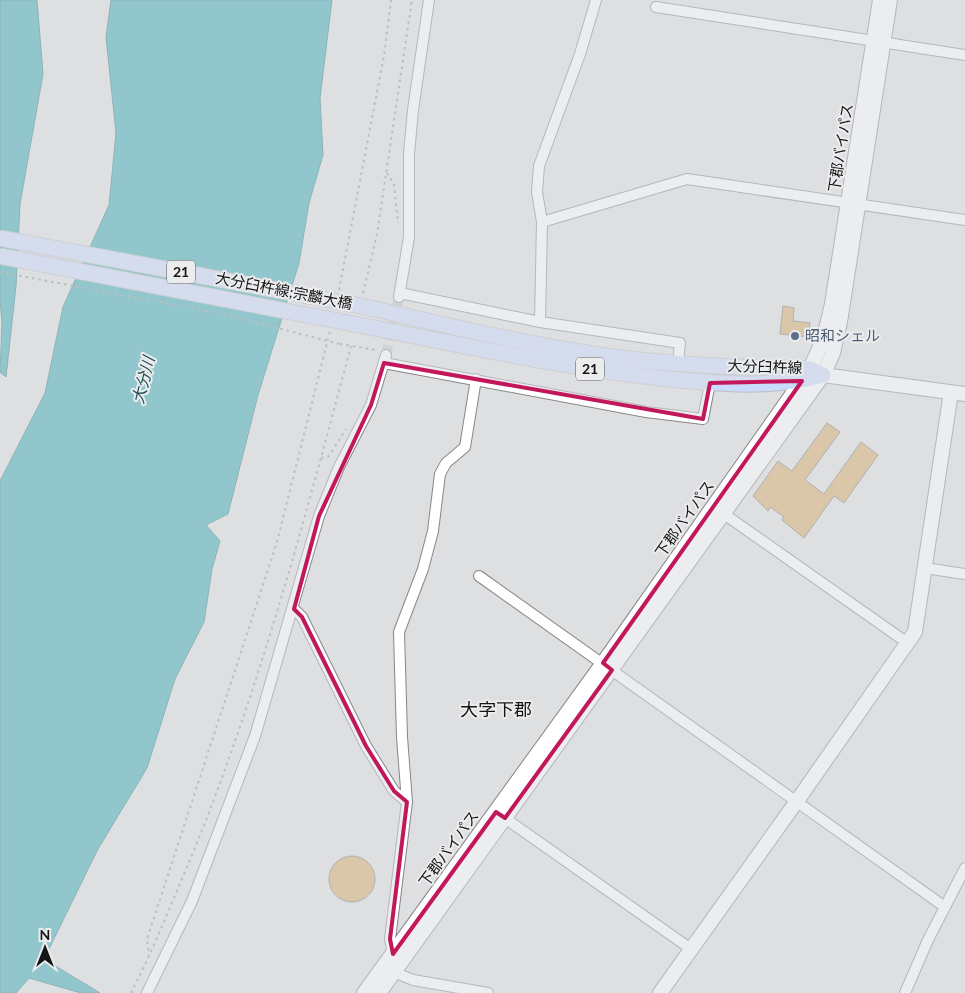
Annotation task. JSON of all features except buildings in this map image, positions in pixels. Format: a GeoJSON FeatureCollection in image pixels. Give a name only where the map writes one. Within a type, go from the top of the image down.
{"type":"FeatureCollection","features":[{"type":"Feature","properties":{"kind":"main road","name":"大分臼杵線;宗麟大橋"},"geometry":{"type":"LineString","coordinates":[[0,238],[362,300]]}},
{"type":"Feature","properties":{"kind":"main road","name":"大分臼杵線;宗麟大橋"},"geometry":{"type":"LineString","coordinates":[[0,256],[359,325]]}},
{"type":"Feature","properties":{"kind":"main road","name":"大分臼杵線"},"geometry":{"type":"LineString","coordinates":[[362,300],[551,347],[621,358],[812,375]]}},
{"type":"Feature","properties":{"kind":"main road","name":"大分臼杵線"},"geometry":{"type":"LineString","coordinates":[[359,325],[615,373],[710,383],[764,386],[812,375]]}},
{"type":"Feature","properties":{"kind":"street"},"geometry":{"type":"LineString","coordinates":[[429,0],[409,154],[409,237],[399,295],[540,322],[680,343],[678,363]]}},
{"type":"Feature","properties":{"kind":"street"},"geometry":{"type":"LineString","coordinates":[[540,322],[542,222],[537,192],[539,166],[580,54],[596,0]]}},
{"type":"Feature","properties":{"kind":"street","name":"下郡バイパス"},"geometry":{"type":"LineString","coordinates":[[879,42],[880,0]]}},
{"type":"Feature","properties":{"kind":"street","name":"下郡バイパス"},"geometry":{"type":"LineString","coordinates":[[379,993],[501,815],[812,375],[833,352],[840,322],[855,203],[879,42],[890,0]]}},
{"type":"Feature","properties":{"kind":"street"},"geometry":{"type":"LineString","coordinates":[[656,7],[965,55]]}},
{"type":"Feature","properties":{"kind":"street"},"geometry":{"type":"LineString","coordinates":[[542,222],[688,179],[965,220]]}},
{"type":"Feature","properties":{"kind":"street"},"geometry":{"type":"LineString","coordinates":[[148,993],[192,901],[256,736],[294,609],[319,516],[339,467],[371,406],[385,359],[646,412],[703,419],[710,383]]}},
{"type":"Feature","properties":{"kind":"street"},"geometry":{"type":"LineString","coordinates":[[663,992],[691,949],[798,801],[915,632],[958,393],[812,375]]}},
{"type":"Feature","properties":{"kind":"street","name":"下郡バイパス"},"geometry":{"type":"LineString","coordinates":[[608,666],[724,514],[812,375]]}},
{"type":"Feature","properties":{"kind":"street"},"geometry":{"type":"LineString","coordinates":[[393,954],[390,939],[407,802],[402,737],[399,632],[428,550],[440,474],[446,463],[465,447],[476,379]]}},
{"type":"Feature","properties":{"kind":"street"},"geometry":{"type":"LineString","coordinates":[[724,514],[908,644]]}},
{"type":"Feature","properties":{"kind":"street"},"geometry":{"type":"LineString","coordinates":[[925,568],[965,574]]}},
{"type":"Feature","properties":{"kind":"street"},"geometry":{"type":"LineString","coordinates":[[479,576],[945,907]]}},
{"type":"Feature","properties":{"kind":"street"},"geometry":{"type":"LineString","coordinates":[[294,609],[302,617],[366,746],[394,791],[407,802]]}},
{"type":"Feature","properties":{"kind":"street"},"geometry":{"type":"LineString","coordinates":[[501,815],[691,949]]}},
{"type":"Feature","properties":{"kind":"street","name":"下郡バイパス"},"geometry":{"type":"LineString","coordinates":[[364,993],[501,815]]}},
{"type":"Feature","properties":{"kind":"street"},"geometry":{"type":"LineString","coordinates":[[905,993],[965,868]]}},
{"type":"Feature","properties":{"kind":"street"},"geometry":{"type":"LineString","coordinates":[[394,972],[413,980],[488,993]]}},
{"type":"Feature","properties":{"kind":"path"},"geometry":{"type":"LineString","coordinates":[[337,297],[354,218],[384,56],[391,0]]}},
{"type":"Feature","properties":{"kind":"path"},"geometry":{"type":"LineString","coordinates":[[362,300],[377,234],[412,0]]}},
{"type":"Feature","properties":{"kind":"path"},"geometry":{"type":"LineString","coordinates":[[387,173],[394,184],[398,224]]}},
{"type":"Feature","properties":{"kind":"path"},"geometry":{"type":"LineString","coordinates":[[0,272],[226,315],[340,344]]}},
{"type":"Feature","properties":{"kind":"path"},"geometry":{"type":"LineString","coordinates":[[149,957],[147,939],[212,735],[277,542],[331,326]]}},
{"type":"Feature","properties":{"kind":"path"},"geometry":{"type":"LineString","coordinates":[[131,993],[149,957],[200,836],[254,690],[282,600],[351,346]]}},
{"type":"Feature","properties":{"kind":"highlighted area"},"geometry":{"type":"Polygon","coordinates":[[[384,363],[703,419],[710,383],[802,381],[603,663],[612,670],[505,818],[496,812],[393,954],[390,939],[407,802],[394,791],[366,746],[302,617],[294,609],[319,516],[371,405],[384,363]]]}},
{"type":"Feature","properties":{"kind":"water"},"geometry":{"type":"Polygon","coordinates":[[[0,0],[37,0],[43,74],[20,204],[16,286],[6,377],[0,372],[2,322],[0,301],[0,0]]]}},
{"type":"Feature","properties":{"kind":"water","name":"大分川"},"geometry":{"type":"Polygon","coordinates":[[[111,0],[332,0],[320,98],[323,155],[309,203],[299,263],[258,395],[228,514],[206,525],[220,541],[212,569],[204,622],[175,679],[147,768],[98,849],[44,959],[100,993],[81,993],[29,978],[16,993],[0,993],[0,481],[45,393],[63,307],[109,205],[116,133],[106,37],[111,0]]]}},
{"type":"Feature","properties":{"kind":"tunnel"},"geometry":{"type":"LineString","coordinates":[[386,355],[399,297]]}},
{"type":"Feature","properties":{"kind":"place","name":"昭和シェル"},"geometry":{"type":"Point","coordinates":[795,336]}},
{"type":"Feature","properties":{"kind":"district","name":"大字下郡"},"geometry":{"type":"Point","coordinates":[496,710]}}]}
